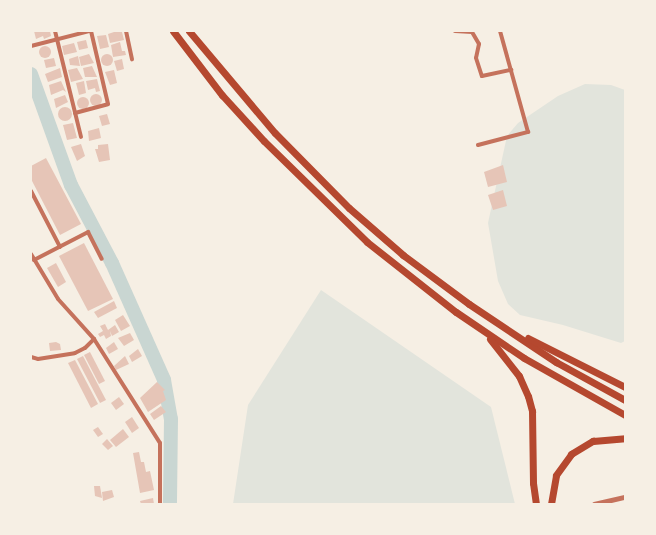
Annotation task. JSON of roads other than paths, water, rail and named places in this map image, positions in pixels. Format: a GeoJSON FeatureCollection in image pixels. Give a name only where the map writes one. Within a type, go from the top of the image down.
{"type":"FeatureCollection","features":[{"type":"Feature","properties":{"kind":"highway"},"geometry":{"type":"LineString","coordinates":[[173,31],[222,95],[264,141],[368,242],[421,286],[483,331],[625,415]]}},
{"type":"Feature","properties":{"kind":"highway"},"geometry":{"type":"LineString","coordinates":[[189,31],[275,133],[349,208],[404,255],[469,304],[625,400]]}},
{"type":"Feature","properties":{"kind":"highway"},"geometry":{"type":"LineString","coordinates":[[483,331],[519,376],[528,396],[532,411],[533,482],[536,504]]}},
{"type":"Feature","properties":{"kind":"highway"},"geometry":{"type":"LineString","coordinates":[[558,359],[625,387]]}},
{"type":"Feature","properties":{"kind":"highway"},"geometry":{"type":"LineString","coordinates":[[551,504],[556,475],[571,454],[593,441],[625,438]]}},
{"type":"Feature","properties":{"kind":"street"},"geometry":{"type":"LineString","coordinates":[[56,31],[81,137]]}},
{"type":"Feature","properties":{"kind":"street"},"geometry":{"type":"LineString","coordinates":[[33,46],[90,31],[108,104],[75,113]]}},
{"type":"Feature","properties":{"kind":"street"},"geometry":{"type":"LineString","coordinates":[[126,31],[132,59]]}},
{"type":"Feature","properties":{"kind":"street"},"geometry":{"type":"LineString","coordinates":[[455,31],[472,32],[479,44],[476,58],[482,76],[511,70]]}},
{"type":"Feature","properties":{"kind":"street"},"geometry":{"type":"LineString","coordinates":[[478,145],[528,132],[500,31]]}},
{"type":"Feature","properties":{"kind":"street"},"geometry":{"type":"LineString","coordinates":[[31,191],[60,247]]}},
{"type":"Feature","properties":{"kind":"street"},"geometry":{"type":"LineString","coordinates":[[34,260],[88,232],[102,259]]}},
{"type":"Feature","properties":{"kind":"street"},"geometry":{"type":"LineString","coordinates":[[31,254],[58,300],[94,339],[160,443],[160,504]]}},
{"type":"Feature","properties":{"kind":"street"},"geometry":{"type":"LineString","coordinates":[[31,357],[38,359],[75,353],[85,348],[94,339]]}},
{"type":"Feature","properties":{"kind":"street"},"geometry":{"type":"LineString","coordinates":[[594,504],[625,497]]}},
{"type":"Feature","properties":{"kind":"waterway"},"geometry":{"type":"LineString","coordinates":[[31,74],[71,185],[112,263],[164,380],[171,419],[170,504]]}}]}
